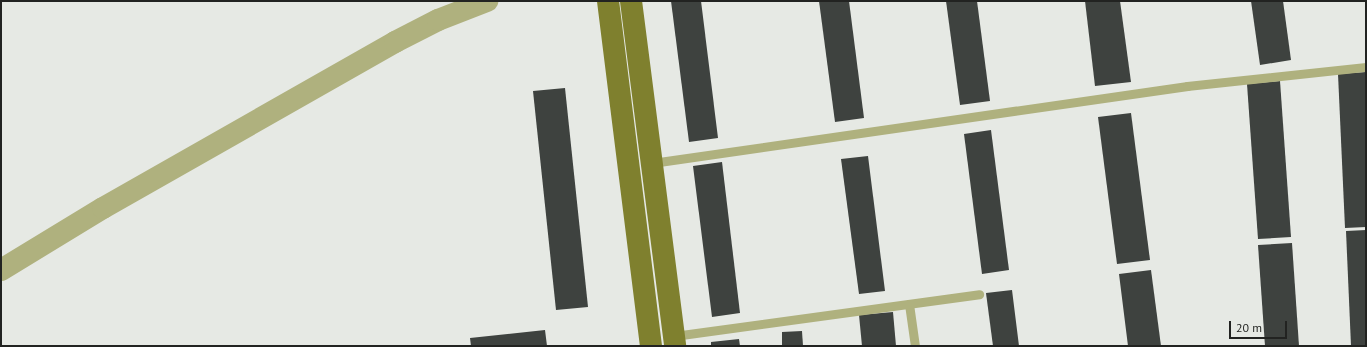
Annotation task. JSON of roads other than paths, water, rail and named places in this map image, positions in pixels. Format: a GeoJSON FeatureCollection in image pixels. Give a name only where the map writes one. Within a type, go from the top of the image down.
{"type":"FeatureCollection","features":[{"type":"Feature","properties":{"kind":"main road"},"geometry":{"type":"LineString","coordinates":[[608,1],[651,346]]}},
{"type":"Feature","properties":{"kind":"main road"},"geometry":{"type":"LineString","coordinates":[[631,1],[675,341]]}},
{"type":"Feature","properties":{"kind":"street"},"geometry":{"type":"LineString","coordinates":[[1,270],[104,208],[395,42],[438,20],[487,1]]}},
{"type":"Feature","properties":{"kind":"lane"},"geometry":{"type":"LineString","coordinates":[[652,163],[1187,86],[1366,67]]}},
{"type":"Feature","properties":{"kind":"lane"},"geometry":{"type":"LineString","coordinates":[[675,341],[979,294]]}},
{"type":"Feature","properties":{"kind":"lane"},"geometry":{"type":"LineString","coordinates":[[909,304],[915,346]]}}]}
